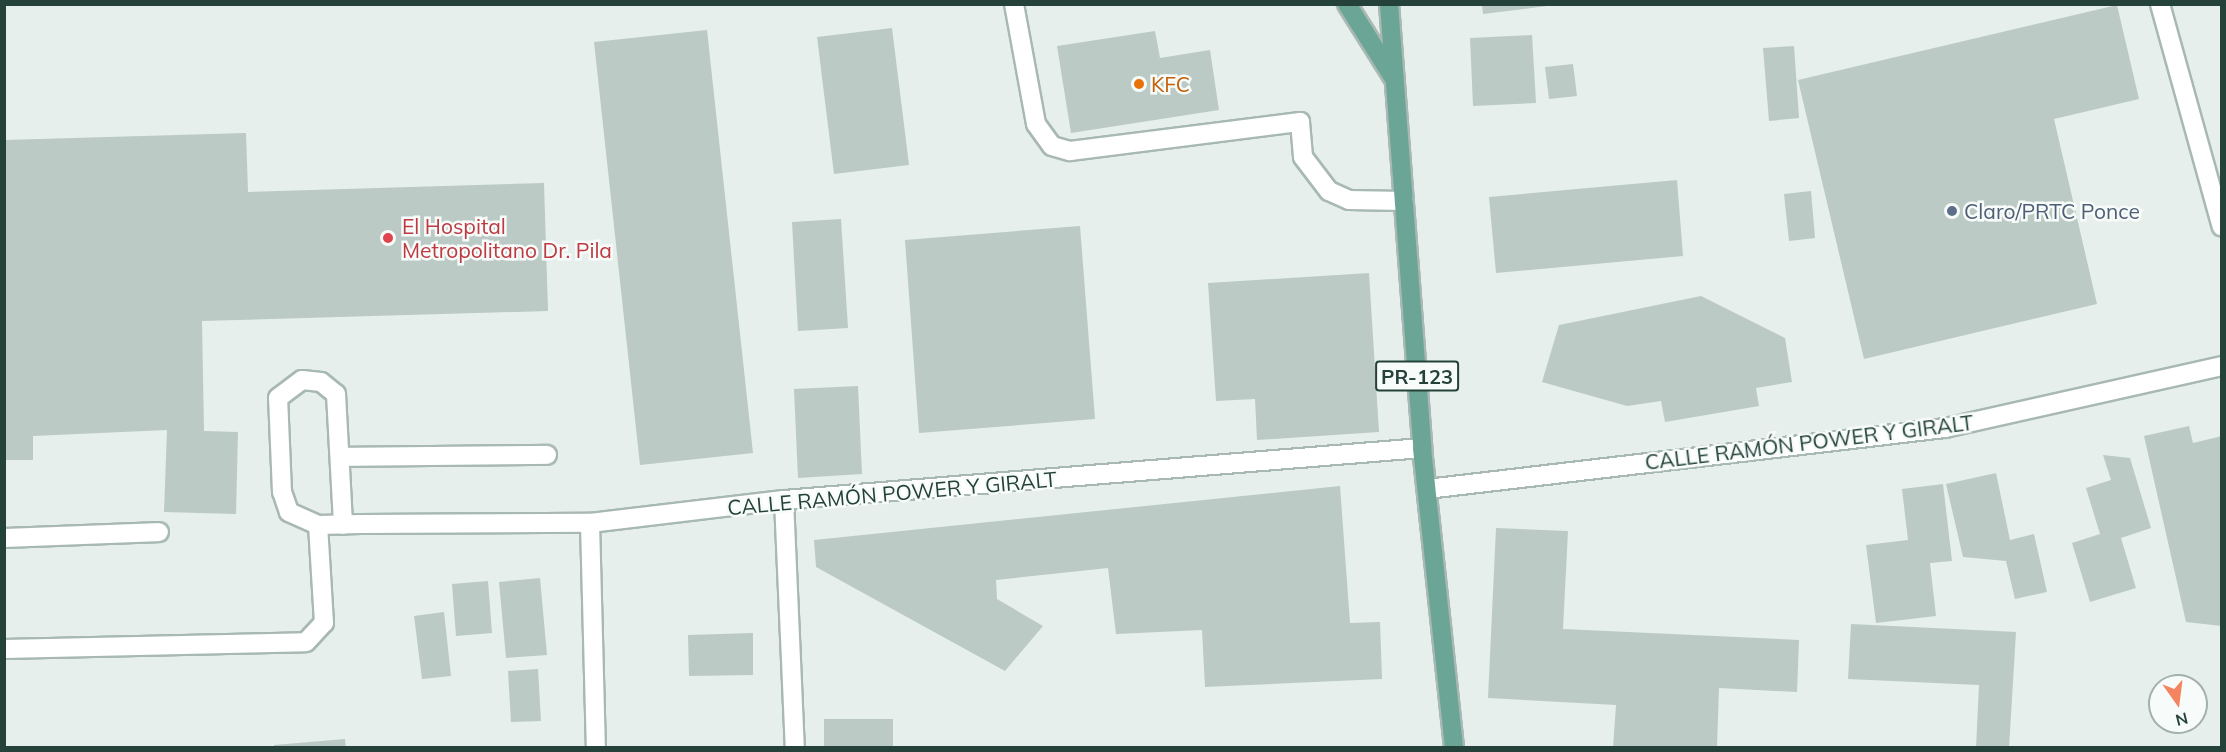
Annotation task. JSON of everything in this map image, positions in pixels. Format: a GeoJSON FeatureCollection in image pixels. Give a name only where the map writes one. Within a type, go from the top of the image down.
{"type":"FeatureCollection","features":[{"type":"Feature","properties":{"kind":"main road"},"geometry":{"type":"LineString","coordinates":[[1347,4],[1395,80]]}},
{"type":"Feature","properties":{"kind":"main road","name":"PR-123"},"geometry":{"type":"LineString","coordinates":[[1389,4],[1422,448],[1454,747]]}},
{"type":"Feature","properties":{"kind":"street"},"geometry":{"type":"LineString","coordinates":[[1014,4],[1036,124],[1052,146],[1070,151],[1300,122],[1303,157],[1329,191],[1349,200],[1404,201]]}},
{"type":"Feature","properties":{"kind":"street"},"geometry":{"type":"LineString","coordinates":[[2160,4],[2214,166],[2222,227]]}},
{"type":"Feature","properties":{"kind":"street","name":"CALLE RAMÓN POWER Y GIRALT"},"geometry":{"type":"LineString","coordinates":[[1427,489],[1945,428],[2222,366]]}},
{"type":"Feature","properties":{"kind":"street"},"geometry":{"type":"LineString","coordinates":[[4,650],[306,642],[324,623],[318,525],[297,519],[284,502],[278,398],[284,390],[311,380],[336,394],[340,457],[352,524]]}},
{"type":"Feature","properties":{"kind":"street","name":"CALLE RAMÓN POWER Y GIRALT"},"geometry":{"type":"LineString","coordinates":[[318,525],[590,523],[784,500],[1422,448]]}},
{"type":"Feature","properties":{"kind":"street"},"geometry":{"type":"LineString","coordinates":[[340,457],[546,455]]}},
{"type":"Feature","properties":{"kind":"street"},"geometry":{"type":"LineString","coordinates":[[784,500],[795,747]]}},
{"type":"Feature","properties":{"kind":"street"},"geometry":{"type":"LineString","coordinates":[[590,523],[596,747]]}},
{"type":"Feature","properties":{"kind":"street"},"geometry":{"type":"LineString","coordinates":[[4,538],[159,532]]}},
{"type":"Feature","properties":{"kind":"building"},"geometry":{"type":"Polygon","coordinates":[[[1482,4],[1547,4],[1547,6],[1483,14],[1482,4]]]}},
{"type":"Feature","properties":{"kind":"building","name":"Claro/PRTC Ponce"},"geometry":{"type":"Polygon","coordinates":[[[2117,5],[2139,99],[2054,119],[2097,304],[1864,359],[1798,80],[2117,5]]]}},
{"type":"Feature","properties":{"kind":"building"},"geometry":{"type":"Polygon","coordinates":[[[892,28],[909,165],[834,174],[817,37],[892,28]]]}},
{"type":"Feature","properties":{"kind":"building"},"geometry":{"type":"Polygon","coordinates":[[[707,30],[753,453],[640,465],[594,42],[707,30]]]}},
{"type":"Feature","properties":{"kind":"building","name":"KFC"},"geometry":{"type":"Polygon","coordinates":[[[1155,31],[1160,58],[1210,50],[1219,110],[1071,133],[1057,46],[1155,31]]]}},
{"type":"Feature","properties":{"kind":"building"},"geometry":{"type":"Polygon","coordinates":[[[1532,35],[1536,103],[1473,106],[1470,38],[1532,35]]]}},
{"type":"Feature","properties":{"kind":"building"},"geometry":{"type":"Polygon","coordinates":[[[1794,46],[1799,118],[1769,121],[1763,48],[1794,46]]]}},
{"type":"Feature","properties":{"kind":"building"},"geometry":{"type":"Polygon","coordinates":[[[1573,64],[1577,96],[1549,99],[1545,67],[1573,64]]]}},
{"type":"Feature","properties":{"kind":"building"},"geometry":{"type":"Polygon","coordinates":[[[246,133],[248,192],[544,183],[548,311],[202,321],[204,431],[238,432],[236,514],[164,512],[167,430],[33,436],[33,460],[4,460],[4,140],[246,133]]]}},
{"type":"Feature","properties":{"kind":"building"},"geometry":{"type":"Polygon","coordinates":[[[1677,180],[1683,256],[1496,273],[1489,197],[1677,180]]]}},
{"type":"Feature","properties":{"kind":"building"},"geometry":{"type":"Polygon","coordinates":[[[1811,191],[1815,238],[1789,241],[1784,194],[1811,191]]]}},
{"type":"Feature","properties":{"kind":"building"},"geometry":{"type":"Polygon","coordinates":[[[841,219],[848,328],[798,331],[792,222],[841,219]]]}},
{"type":"Feature","properties":{"kind":"building"},"geometry":{"type":"Polygon","coordinates":[[[1080,226],[1095,419],[919,433],[905,240],[1080,226]]]}},
{"type":"Feature","properties":{"kind":"building"},"geometry":{"type":"Polygon","coordinates":[[[1369,273],[1379,432],[1257,440],[1255,399],[1216,401],[1208,283],[1369,273]]]}},
{"type":"Feature","properties":{"kind":"building"},"geometry":{"type":"Polygon","coordinates":[[[1701,296],[1785,338],[1792,382],[1756,388],[1759,406],[1665,422],[1661,401],[1627,406],[1542,382],[1559,325],[1701,296]]]}},
{"type":"Feature","properties":{"kind":"building"},"geometry":{"type":"Polygon","coordinates":[[[858,386],[862,474],[798,478],[794,389],[858,386]]]}},
{"type":"Feature","properties":{"kind":"building"},"geometry":{"type":"Polygon","coordinates":[[[2189,426],[2193,443],[2222,436],[2222,626],[2186,622],[2144,436],[2189,426]]]}},
{"type":"Feature","properties":{"kind":"building"},"geometry":{"type":"Polygon","coordinates":[[[2103,455],[2130,458],[2151,528],[2121,538],[2136,588],[2090,602],[2072,543],[2100,534],[2086,488],[2111,480],[2103,455]]]}},
{"type":"Feature","properties":{"kind":"building"},"geometry":{"type":"Polygon","coordinates":[[[1996,473],[2010,540],[2034,534],[2047,592],[2015,599],[2006,561],[1963,557],[1946,484],[1996,473]]]}},
{"type":"Feature","properties":{"kind":"building"},"geometry":{"type":"Polygon","coordinates":[[[1943,484],[1952,561],[1930,563],[1936,616],[1876,623],[1866,545],[1908,540],[1902,489],[1943,484]]]}},
{"type":"Feature","properties":{"kind":"building"},"geometry":{"type":"Polygon","coordinates":[[[1340,486],[1350,623],[1380,622],[1382,679],[1205,687],[1202,630],[1116,634],[1108,568],[996,580],[997,599],[1043,626],[1005,671],[816,567],[814,540],[1340,486]]]}},
{"type":"Feature","properties":{"kind":"building"},"geometry":{"type":"Polygon","coordinates":[[[1496,528],[1568,531],[1563,629],[1799,640],[1797,692],[1719,688],[1717,748],[1613,748],[1616,705],[1488,698],[1496,528]]]}},
{"type":"Feature","properties":{"kind":"building"},"geometry":{"type":"Polygon","coordinates":[[[540,578],[547,655],[506,658],[499,582],[540,578]]]}},
{"type":"Feature","properties":{"kind":"building"},"geometry":{"type":"Polygon","coordinates":[[[488,581],[492,633],[456,636],[452,584],[488,581]]]}},
{"type":"Feature","properties":{"kind":"building"},"geometry":{"type":"Polygon","coordinates":[[[444,612],[451,676],[422,679],[414,616],[444,612]]]}},
{"type":"Feature","properties":{"kind":"building"},"geometry":{"type":"Polygon","coordinates":[[[1851,624],[2016,632],[2009,748],[1976,748],[1979,685],[1848,679],[1851,624]]]}},
{"type":"Feature","properties":{"kind":"building"},"geometry":{"type":"Polygon","coordinates":[[[753,633],[753,675],[689,676],[688,635],[753,633]]]}},
{"type":"Feature","properties":{"kind":"building"},"geometry":{"type":"Polygon","coordinates":[[[538,669],[541,721],[511,722],[508,671],[538,669]]]}},
{"type":"Feature","properties":{"kind":"building"},"geometry":{"type":"Polygon","coordinates":[[[824,719],[893,719],[893,748],[824,748],[824,719]]]}},
{"type":"Feature","properties":{"kind":"building"},"geometry":{"type":"Polygon","coordinates":[[[345,739],[346,748],[274,748],[274,745],[345,739]]]}},
{"type":"Feature","properties":{"kind":"place","name":"KFC"},"geometry":{"type":"Point","coordinates":[1139,84]}},
{"type":"Feature","properties":{"kind":"place","name":"Claro/PRTC Ponce"},"geometry":{"type":"Point","coordinates":[1952,211]}},
{"type":"Feature","properties":{"kind":"place","name":"El Hospital Metropolitano Dr. Pila"},"geometry":{"type":"Point","coordinates":[388,238]}}]}
